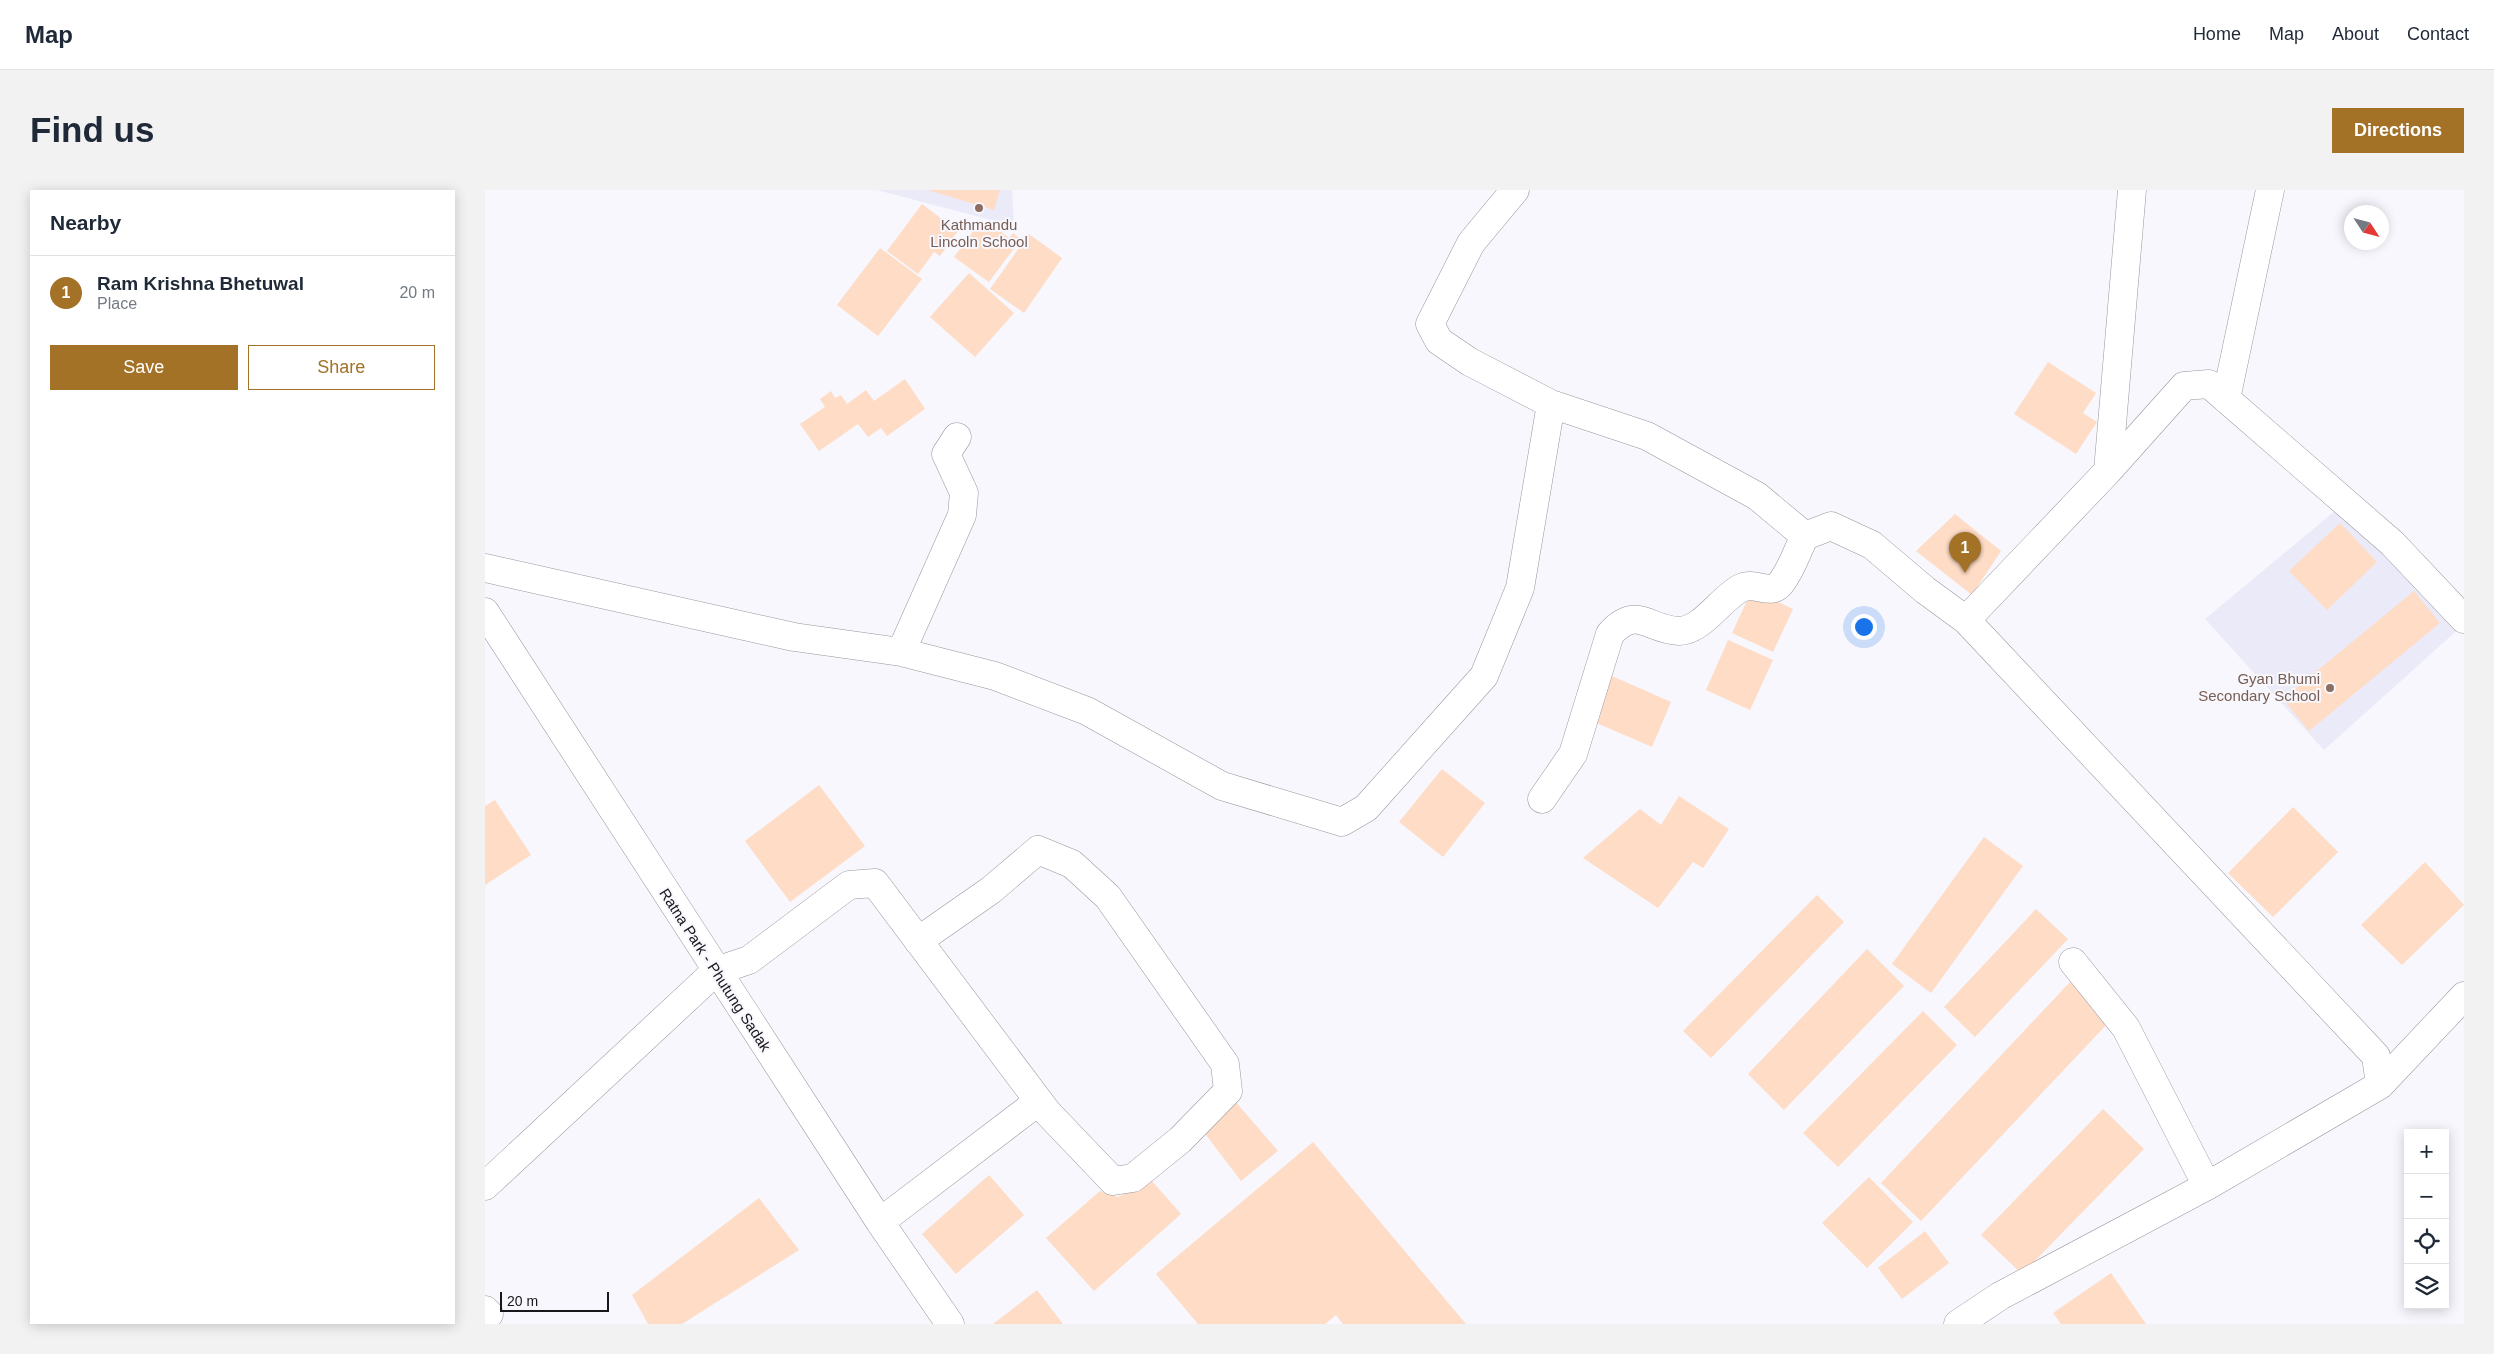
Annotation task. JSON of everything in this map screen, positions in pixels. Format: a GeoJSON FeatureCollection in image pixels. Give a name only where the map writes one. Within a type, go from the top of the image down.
{"type":"FeatureCollection","features":[{"type":"Feature","properties":{"kind":"street"},"geometry":{"type":"LineString","coordinates":[[1515,190],[1471,243],[1429,324],[1439,341],[1470,362],[1551,404],[1654,440],[1757,496],[1805,536]]}},
{"type":"Feature","properties":{"kind":"street"},"geometry":{"type":"LineString","coordinates":[[2108,471],[2132,190]]}},
{"type":"Feature","properties":{"kind":"street"},"geometry":{"type":"LineString","coordinates":[[2225,399],[2270,190]]}},
{"type":"Feature","properties":{"kind":"street"},"geometry":{"type":"LineString","coordinates":[[1966,620],[2108,471],[2184,386],[2209,384],[2392,543],[2464,619]]}},
{"type":"Feature","properties":{"kind":"street"},"geometry":{"type":"LineString","coordinates":[[485,568],[794,637],[901,652],[995,676],[1087,711],[1222,786],[1342,822],[1367,808],[1484,676],[1519,588],[1551,404]]}},
{"type":"Feature","properties":{"kind":"street"},"geometry":{"type":"LineString","coordinates":[[901,652],[962,514],[964,493],[946,454],[957,437]]}},
{"type":"Feature","properties":{"kind":"street"},"geometry":{"type":"LineString","coordinates":[[1542,799],[1573,754],[1610,634],[1621,622],[1634,619],[1680,631],[1695,625],[1741,588],[1751,584],[1770,590],[1779,585],[1805,536],[1831,526],[1872,545],[1925,590],[1966,620],[2376,1056],[2380,1085]]}},
{"type":"Feature","properties":{"kind":"street","name":"Ratna Park - Phutung Sadak"},"geometry":{"type":"LineString","coordinates":[[485,612],[716,972],[880,1222],[950,1324]]}},
{"type":"Feature","properties":{"kind":"street"},"geometry":{"type":"LineString","coordinates":[[485,1186],[716,972],[749,960],[849,885],[875,883],[918,941],[1039,1101],[1113,1181],[1133,1178],[1180,1140],[1228,1091],[1225,1064],[1108,897],[1072,864],[1037,850],[991,890],[918,941]]}},
{"type":"Feature","properties":{"kind":"street"},"geometry":{"type":"LineString","coordinates":[[2073,962],[2126,1028],[2207,1186]]}},
{"type":"Feature","properties":{"kind":"street"},"geometry":{"type":"LineString","coordinates":[[1958,1324],[2000,1296],[2207,1186],[2380,1085],[2464,996]]}},
{"type":"Feature","properties":{"kind":"street"},"geometry":{"type":"LineString","coordinates":[[880,1222],[1039,1101]]}},
{"type":"Feature","properties":{"kind":"shaded area","name":"Kathmandu Lincoln School"},"geometry":{"type":"Polygon","coordinates":[[[877,190],[1012,190],[1014,226],[877,190]]]}},
{"type":"Feature","properties":{"kind":"shaded area","name":"Gyan Bhumi Secondary School"},"geometry":{"type":"Polygon","coordinates":[[[2341,506],[2463,625],[2324,750],[2205,619],[2341,506]]]}},
{"type":"Feature","properties":{"kind":"building"},"geometry":{"type":"Polygon","coordinates":[[[928,190],[1000,190],[994,210],[928,190]]]}},
{"type":"Feature","properties":{"kind":"building"},"geometry":{"type":"Polygon","coordinates":[[[922,204],[958,231],[940,256],[934,252],[918,274],[887,251],[922,204]]]}},
{"type":"Feature","properties":{"kind":"building"},"geometry":{"type":"Polygon","coordinates":[[[991,224],[1009,238],[1013,233],[1021,239],[989,282],[954,257],[978,225],[986,231],[991,224]]]}},
{"type":"Feature","properties":{"kind":"building"},"geometry":{"type":"Polygon","coordinates":[[[1029,234],[1062,258],[1024,313],[990,289],[1029,234]]]}},
{"type":"Feature","properties":{"kind":"building"},"geometry":{"type":"Polygon","coordinates":[[[880,248],[922,279],[878,336],[837,305],[880,248]]]}},
{"type":"Feature","properties":{"kind":"building"},"geometry":{"type":"Polygon","coordinates":[[[969,273],[1014,313],[975,357],[930,317],[969,273]]]}},
{"type":"Feature","properties":{"kind":"building"},"geometry":{"type":"Polygon","coordinates":[[[2048,362],[2096,393],[2083,413],[2097,422],[2076,454],[2014,414],[2048,362]]]}},
{"type":"Feature","properties":{"kind":"building"},"geometry":{"type":"Polygon","coordinates":[[[905,379],[925,409],[887,436],[881,428],[868,437],[858,424],[819,451],[800,424],[825,407],[820,399],[831,391],[835,398],[841,395],[847,404],[866,390],[874,401],[905,379]]]}},
{"type":"Feature","properties":{"kind":"building"},"geometry":{"type":"Polygon","coordinates":[[[1955,514],[2001,551],[1972,595],[1916,551],[1955,514]]]}},
{"type":"Feature","properties":{"kind":"building"},"geometry":{"type":"Polygon","coordinates":[[[2340,523],[2377,562],[2327,610],[2289,571],[2340,523]]]}},
{"type":"Feature","properties":{"kind":"building"},"geometry":{"type":"Polygon","coordinates":[[[1752,590],[1793,609],[1773,652],[1732,633],[1752,590]]]}},
{"type":"Feature","properties":{"kind":"building"},"geometry":{"type":"Polygon","coordinates":[[[2414,591],[2440,623],[2309,731],[2283,699],[2414,591]]]}},
{"type":"Feature","properties":{"kind":"building"},"geometry":{"type":"Polygon","coordinates":[[[1728,640],[1773,660],[1750,710],[1706,690],[1728,640]]]}},
{"type":"Feature","properties":{"kind":"building"},"geometry":{"type":"Polygon","coordinates":[[[1612,676],[1671,702],[1652,747],[1592,721],[1612,676]]]}},
{"type":"Feature","properties":{"kind":"building"},"geometry":{"type":"Polygon","coordinates":[[[1442,769],[1485,803],[1443,857],[1399,822],[1442,769]]]}},
{"type":"Feature","properties":{"kind":"building"},"geometry":{"type":"Polygon","coordinates":[[[819,785],[865,846],[790,902],[745,841],[819,785]]]}},
{"type":"Feature","properties":{"kind":"building"},"geometry":{"type":"Polygon","coordinates":[[[1679,796],[1729,829],[1703,868],[1693,862],[1658,908],[1583,858],[1640,809],[1661,825],[1679,796]]]}},
{"type":"Feature","properties":{"kind":"building"},"geometry":{"type":"Polygon","coordinates":[[[495,800],[531,855],[485,885],[485,806],[495,800]]]}},
{"type":"Feature","properties":{"kind":"building"},"geometry":{"type":"Polygon","coordinates":[[[2293,807],[2338,852],[2273,917],[2228,873],[2293,807]]]}},
{"type":"Feature","properties":{"kind":"building"},"geometry":{"type":"Polygon","coordinates":[[[1984,837],[2023,866],[1931,993],[1892,964],[1984,837]]]}},
{"type":"Feature","properties":{"kind":"building"},"geometry":{"type":"Polygon","coordinates":[[[2425,862],[2464,905],[2402,965],[2361,925],[2425,862]]]}},
{"type":"Feature","properties":{"kind":"building"},"geometry":{"type":"Polygon","coordinates":[[[1817,895],[1844,922],[1711,1058],[1683,1031],[1817,895]]]}},
{"type":"Feature","properties":{"kind":"building"},"geometry":{"type":"Polygon","coordinates":[[[2036,909],[2068,939],[1975,1037],[1944,1007],[2036,909]]]}},
{"type":"Feature","properties":{"kind":"building"},"geometry":{"type":"Polygon","coordinates":[[[1867,949],[1904,986],[1784,1110],[1748,1074],[1867,949]]]}},
{"type":"Feature","properties":{"kind":"building"},"geometry":{"type":"Polygon","coordinates":[[[2070,982],[2111,1020],[1921,1221],[1881,1183],[2070,982]]]}},
{"type":"Feature","properties":{"kind":"building"},"geometry":{"type":"Polygon","coordinates":[[[1923,1011],[1957,1045],[1838,1167],[1803,1133],[1923,1011]]]}},
{"type":"Feature","properties":{"kind":"building"},"geometry":{"type":"Polygon","coordinates":[[[1234,1100],[1278,1151],[1241,1181],[1200,1127],[1234,1100]]]}},
{"type":"Feature","properties":{"kind":"building"},"geometry":{"type":"Polygon","coordinates":[[[2103,1109],[2144,1149],[2022,1274],[1981,1235],[2103,1109]]]}},
{"type":"Feature","properties":{"kind":"building"},"geometry":{"type":"Polygon","coordinates":[[[1313,1142],[1466,1324],[1343,1324],[1336,1315],[1325,1324],[1198,1324],[1156,1274],[1313,1142]]]}},
{"type":"Feature","properties":{"kind":"building"},"geometry":{"type":"Polygon","coordinates":[[[989,1175],[1024,1215],[956,1274],[922,1234],[989,1175]]]}},
{"type":"Feature","properties":{"kind":"building"},"geometry":{"type":"Polygon","coordinates":[[[1869,1177],[1913,1222],[1867,1268],[1822,1223],[1869,1177]]]}},
{"type":"Feature","properties":{"kind":"building"},"geometry":{"type":"Polygon","coordinates":[[[1151,1180],[1181,1214],[1094,1291],[1046,1238],[1100,1191],[1118,1197],[1151,1180]]]}},
{"type":"Feature","properties":{"kind":"building"},"geometry":{"type":"Polygon","coordinates":[[[759,1198],[799,1250],[682,1324],[648,1324],[632,1295],[759,1198]]]}},
{"type":"Feature","properties":{"kind":"building"},"geometry":{"type":"Polygon","coordinates":[[[1925,1231],[1949,1263],[1902,1299],[1878,1268],[1925,1231]]]}},
{"type":"Feature","properties":{"kind":"building"},"geometry":{"type":"Polygon","coordinates":[[[2111,1273],[2146,1324],[2061,1324],[2053,1313],[2111,1273]]]}},
{"type":"Feature","properties":{"kind":"building"},"geometry":{"type":"Polygon","coordinates":[[[1037,1290],[1063,1324],[993,1324],[1037,1290]]]}},
{"type":"Feature","properties":{"kind":"place","name":"Kathmandu Lincoln School"},"geometry":{"type":"Point","coordinates":[979,208]}},
{"type":"Feature","properties":{"kind":"place","name":"Ram Krishna Bhetuwal"},"geometry":{"type":"Point","coordinates":[1965,573]}},
{"type":"Feature","properties":{"kind":"place","name":"Gyan Bhumi Secondary School"},"geometry":{"type":"Point","coordinates":[2330,688]}}]}
